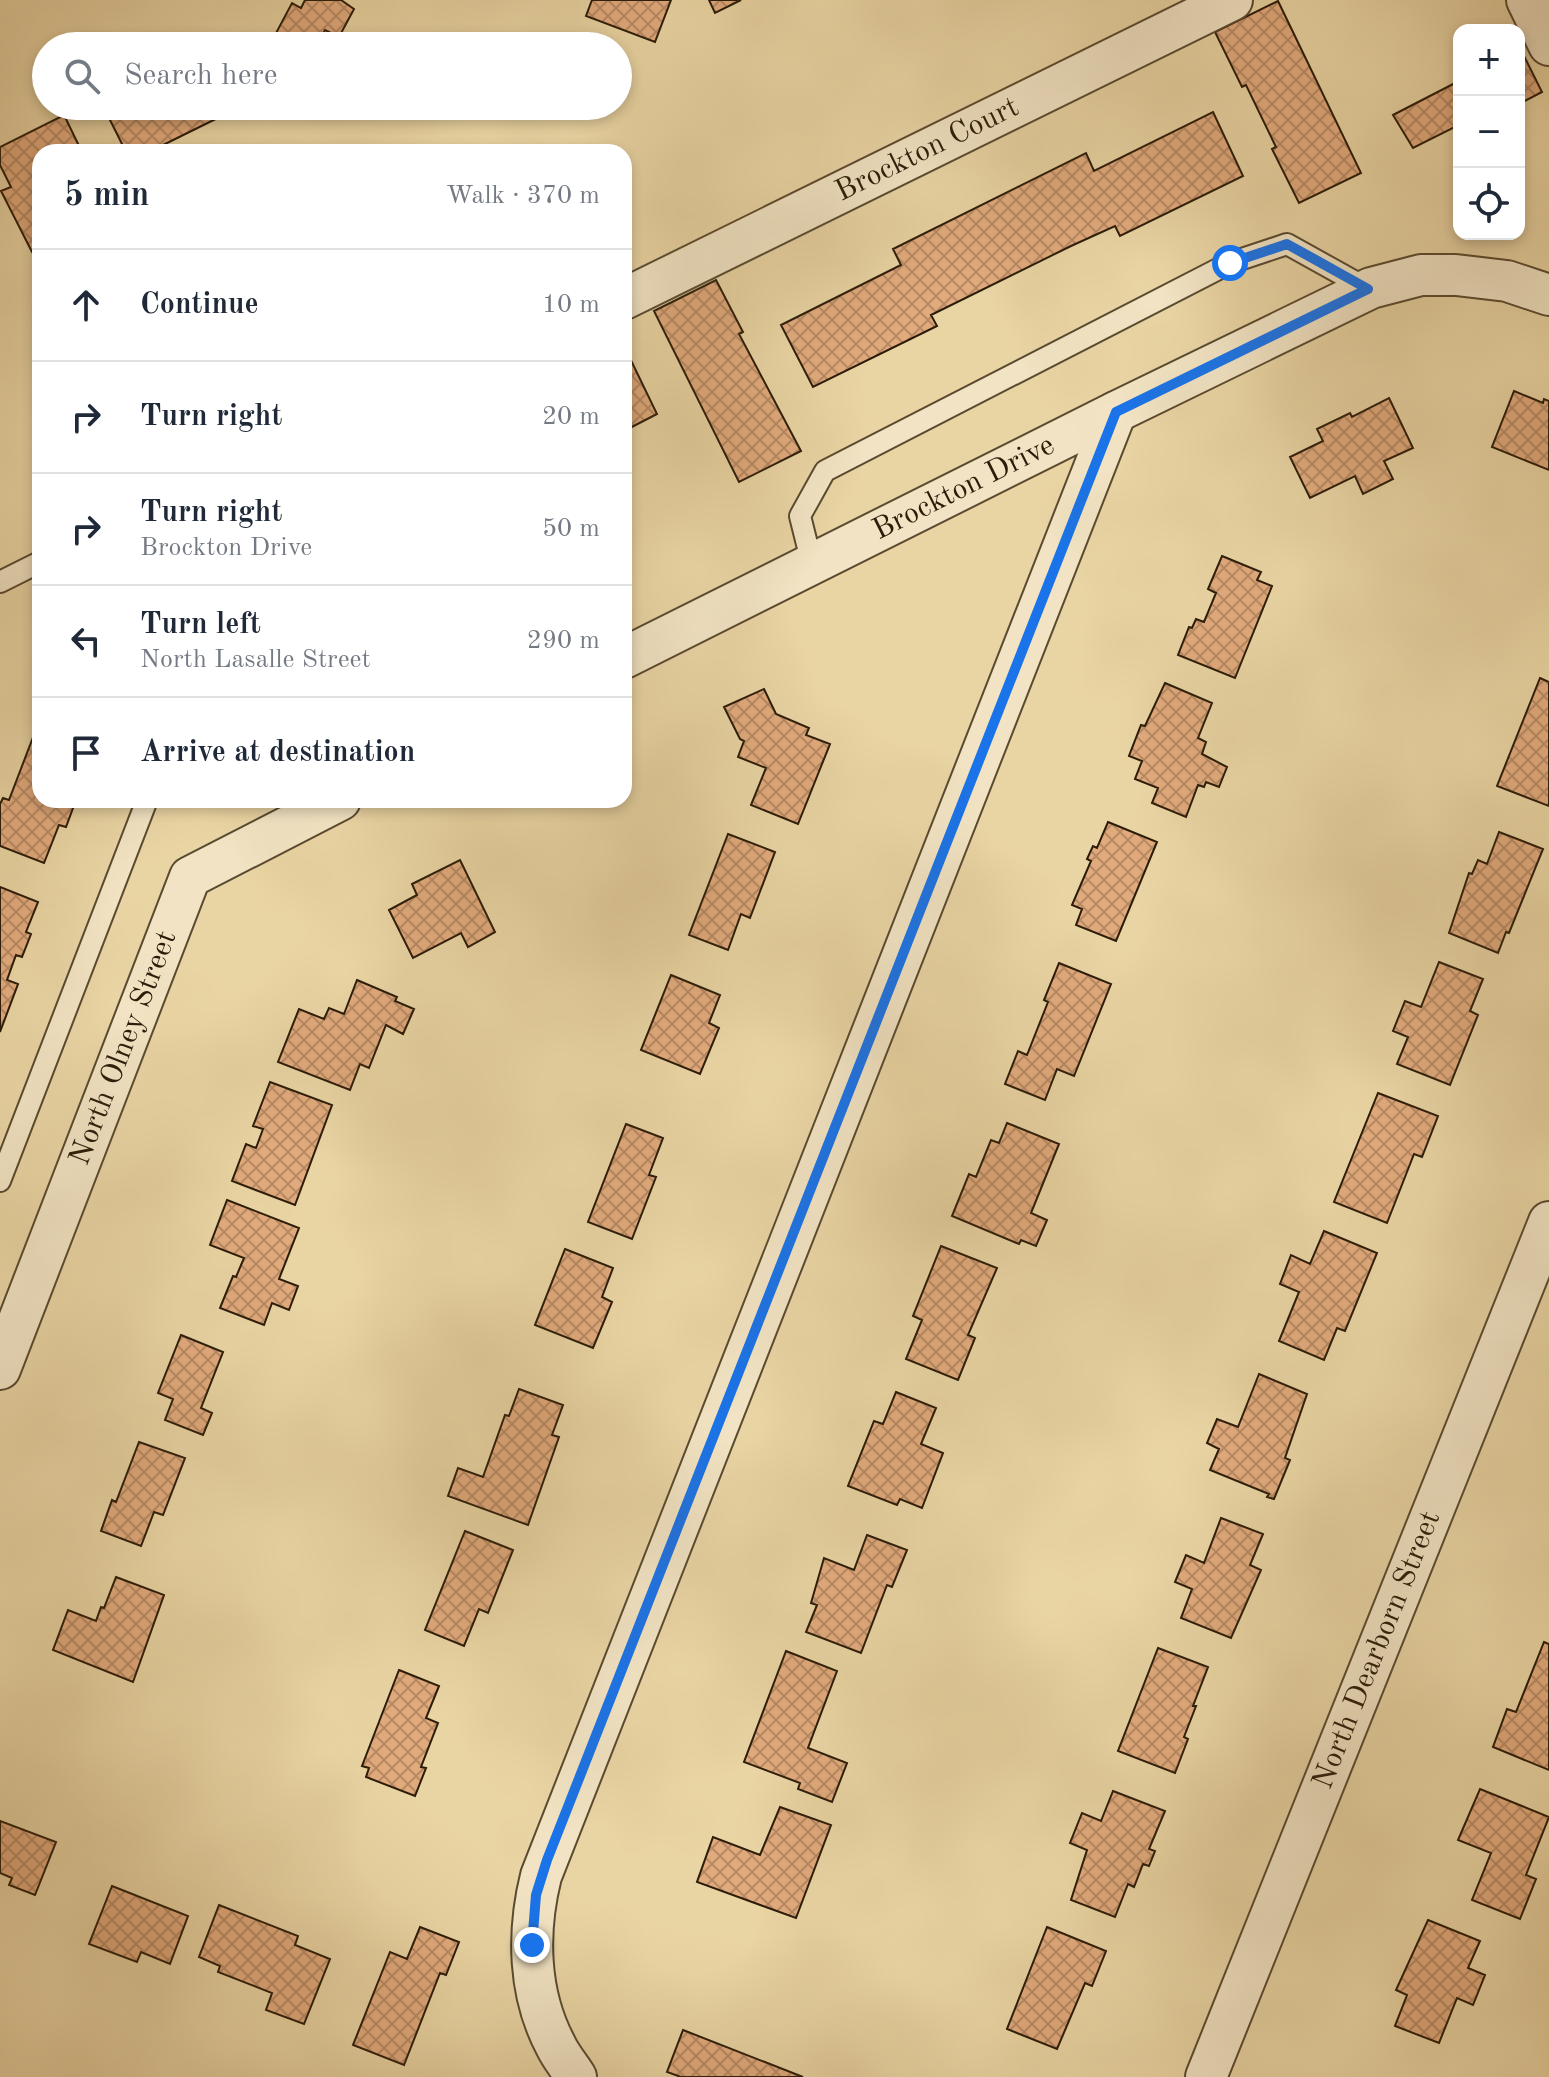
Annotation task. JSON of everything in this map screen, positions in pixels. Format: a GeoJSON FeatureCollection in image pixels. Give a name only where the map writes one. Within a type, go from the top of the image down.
{"type":"FeatureCollection","features":[{"type":"Feature","properties":{"kind":"street","name":"Brockton Court"},"geometry":{"type":"LineString","coordinates":[[632,295],[1232,0]]}},
{"type":"Feature","properties":{"kind":"street"},"geometry":{"type":"LineString","coordinates":[[1527,0],[1549,45]]}},
{"type":"Feature","properties":{"kind":"street","name":"Brockton Drive"},"geometry":{"type":"LineString","coordinates":[[632,654],[1368,289],[1411,277],[1441,275],[1507,281],[1549,295]]}},
{"type":"Feature","properties":{"kind":"street"},"geometry":{"type":"LineString","coordinates":[[576,2077],[555,2045],[534,1979],[533,1921],[541,1876],[1116,412]]}},
{"type":"Feature","properties":{"kind":"street","name":"North Olney Street"},"geometry":{"type":"LineString","coordinates":[[0,1369],[190,877],[320,808]]}},
{"type":"Feature","properties":{"kind":"street","name":"North Dearborn Street"},"geometry":{"type":"LineString","coordinates":[[1206,2077],[1549,1222]]}},
{"type":"Feature","properties":{"kind":"lane"},"geometry":{"type":"LineString","coordinates":[[812,564],[800,516],[825,471],[1230,263],[1287,244],[1368,289]]}},
{"type":"Feature","properties":{"kind":"lane"},"geometry":{"type":"LineString","coordinates":[[0,582],[32,566]]}},
{"type":"Feature","properties":{"kind":"lane"},"geometry":{"type":"LineString","coordinates":[[0,1181],[144,808]]}},
{"type":"Feature","properties":{"kind":"building"},"geometry":{"type":"Polygon","coordinates":[[[305,0],[341,0],[354,9],[342,32],[277,32],[292,3],[301,8],[305,0]]]}},
{"type":"Feature","properties":{"kind":"building"},"geometry":{"type":"Polygon","coordinates":[[[592,0],[671,0],[655,42],[586,16],[592,0]]]}},
{"type":"Feature","properties":{"kind":"building"},"geometry":{"type":"Polygon","coordinates":[[[709,0],[741,0],[715,13],[709,0]]]}},
{"type":"Feature","properties":{"kind":"building"},"geometry":{"type":"Polygon","coordinates":[[[1278,1],[1361,173],[1299,203],[1272,149],[1276,147],[1246,85],[1242,87],[1215,32],[1278,1]]]}},
{"type":"Feature","properties":{"kind":"building"},"geometry":{"type":"Polygon","coordinates":[[[1525,58],[1542,92],[1525,101],[1525,58]]]}},
{"type":"Feature","properties":{"kind":"building"},"geometry":{"type":"Polygon","coordinates":[[[1453,84],[1453,128],[1413,148],[1393,115],[1453,84]]]}},
{"type":"Feature","properties":{"kind":"building"},"geometry":{"type":"Polygon","coordinates":[[[1213,112],[1243,176],[1120,236],[1115,226],[1071,246],[931,315],[937,326],[813,387],[781,325],[901,265],[893,249],[1086,153],[1094,171],[1213,112]]]}},
{"type":"Feature","properties":{"kind":"building"},"geometry":{"type":"Polygon","coordinates":[[[54,120],[66,120],[78,144],[32,144],[32,252],[1,191],[11,187],[0,165],[0,147],[54,120]]]}},
{"type":"Feature","properties":{"kind":"building"},"geometry":{"type":"Polygon","coordinates":[[[110,120],[214,120],[165,144],[122,144],[110,120]]]}},
{"type":"Feature","properties":{"kind":"building"},"geometry":{"type":"Polygon","coordinates":[[[716,280],[743,332],[739,334],[801,451],[739,482],[654,311],[716,280]]]}},
{"type":"Feature","properties":{"kind":"building"},"geometry":{"type":"Polygon","coordinates":[[[632,362],[657,414],[632,427],[632,362]]]}},
{"type":"Feature","properties":{"kind":"building"},"geometry":{"type":"Polygon","coordinates":[[[1514,391],[1543,403],[1544,399],[1549,401],[1549,470],[1492,447],[1514,391]]]}},
{"type":"Feature","properties":{"kind":"building"},"geometry":{"type":"Polygon","coordinates":[[[1389,398],[1413,448],[1384,461],[1393,479],[1363,494],[1355,476],[1310,498],[1290,457],[1323,441],[1317,429],[1350,413],[1352,417],[1389,398]]]}},
{"type":"Feature","properties":{"kind":"building"},"geometry":{"type":"Polygon","coordinates":[[[1222,556],[1261,572],[1257,580],[1272,586],[1235,678],[1178,655],[1189,627],[1192,628],[1196,619],[1204,622],[1216,593],[1208,589],[1222,556]]]}},
{"type":"Feature","properties":{"kind":"building"},"geometry":{"type":"Polygon","coordinates":[[[1540,678],[1549,682],[1549,806],[1497,786],[1540,678]]]}},
{"type":"Feature","properties":{"kind":"building"},"geometry":{"type":"Polygon","coordinates":[[[1165,683],[1212,703],[1198,738],[1206,742],[1202,754],[1227,767],[1219,787],[1206,782],[1204,787],[1198,785],[1186,817],[1152,803],[1158,788],[1135,779],[1142,761],[1129,756],[1141,725],[1145,726],[1165,683]]]}},
{"type":"Feature","properties":{"kind":"building"},"geometry":{"type":"Polygon","coordinates":[[[764,689],[776,714],[809,728],[806,735],[830,744],[798,824],[751,805],[766,768],[738,757],[744,741],[740,739],[724,707],[764,689]]]}},
{"type":"Feature","properties":{"kind":"building"},"geometry":{"type":"Polygon","coordinates":[[[32,740],[32,808],[73,808],[66,827],[59,825],[44,863],[0,846],[0,804],[3,798],[9,800],[32,740]]]}},
{"type":"Feature","properties":{"kind":"building"},"geometry":{"type":"Polygon","coordinates":[[[1108,822],[1157,842],[1116,941],[1076,925],[1082,909],[1072,905],[1091,861],[1087,859],[1093,846],[1097,848],[1108,822]]]}},
{"type":"Feature","properties":{"kind":"building"},"geometry":{"type":"Polygon","coordinates":[[[1499,832],[1543,849],[1498,953],[1449,933],[1469,873],[1472,874],[1478,860],[1487,864],[1499,832]]]}},
{"type":"Feature","properties":{"kind":"building"},"geometry":{"type":"Polygon","coordinates":[[[728,834],[775,852],[750,918],[741,914],[728,950],[689,935],[728,834]]]}},
{"type":"Feature","properties":{"kind":"building"},"geometry":{"type":"Polygon","coordinates":[[[460,860],[495,932],[468,947],[461,933],[413,958],[389,910],[417,895],[412,884],[460,860]]]}},
{"type":"Feature","properties":{"kind":"building"},"geometry":{"type":"Polygon","coordinates":[[[0,887],[38,902],[26,932],[31,934],[22,957],[16,955],[7,980],[18,984],[0,1032],[0,887]]]}},
{"type":"Feature","properties":{"kind":"building"},"geometry":{"type":"Polygon","coordinates":[[[1439,962],[1483,979],[1470,1011],[1478,1015],[1450,1085],[1397,1064],[1408,1037],[1393,1031],[1405,1001],[1421,1007],[1439,962]]]}},
{"type":"Feature","properties":{"kind":"building"},"geometry":{"type":"Polygon","coordinates":[[[1059,963],[1111,984],[1074,1076],[1057,1069],[1045,1100],[1005,1084],[1018,1051],[1027,1055],[1048,1002],[1044,1000],[1059,963]]]}},
{"type":"Feature","properties":{"kind":"building"},"geometry":{"type":"Polygon","coordinates":[[[671,975],[720,995],[709,1023],[719,1028],[700,1074],[641,1050],[671,975]]]}},
{"type":"Feature","properties":{"kind":"building"},"geometry":{"type":"Polygon","coordinates":[[[357,980],[397,997],[395,1001],[414,1009],[403,1034],[386,1025],[369,1068],[360,1064],[350,1090],[278,1062],[299,1009],[324,1019],[329,1008],[344,1014],[357,980]]]}},
{"type":"Feature","properties":{"kind":"building"},"geometry":{"type":"Polygon","coordinates":[[[270,1082],[332,1105],[295,1205],[232,1181],[246,1144],[256,1148],[263,1129],[253,1126],[270,1082]]]}},
{"type":"Feature","properties":{"kind":"building"},"geometry":{"type":"Polygon","coordinates":[[[1378,1093],[1438,1116],[1422,1157],[1414,1154],[1387,1223],[1334,1202],[1378,1093]]]}},
{"type":"Feature","properties":{"kind":"building"},"geometry":{"type":"Polygon","coordinates":[[[1007,1123],[1059,1144],[1031,1213],[1047,1220],[1036,1246],[1021,1240],[1019,1244],[952,1216],[969,1174],[976,1177],[991,1140],[999,1143],[1007,1123]]]}},
{"type":"Feature","properties":{"kind":"building"},"geometry":{"type":"Polygon","coordinates":[[[626,1124],[663,1138],[649,1175],[656,1177],[632,1239],[588,1222],[626,1124]]]}},
{"type":"Feature","properties":{"kind":"building"},"geometry":{"type":"Polygon","coordinates":[[[227,1200],[299,1228],[279,1279],[298,1286],[289,1310],[272,1303],[264,1325],[220,1308],[244,1258],[210,1245],[227,1200]]]}},
{"type":"Feature","properties":{"kind":"building"},"geometry":{"type":"Polygon","coordinates":[[[1324,1231],[1377,1253],[1345,1331],[1337,1328],[1324,1360],[1279,1341],[1299,1292],[1280,1284],[1291,1255],[1310,1264],[1324,1231]]]}},
{"type":"Feature","properties":{"kind":"building"},"geometry":{"type":"Polygon","coordinates":[[[941,1246],[997,1268],[968,1335],[975,1338],[958,1380],[906,1359],[922,1320],[913,1316],[941,1246]]]}},
{"type":"Feature","properties":{"kind":"building"},"geometry":{"type":"Polygon","coordinates":[[[565,1249],[613,1268],[602,1297],[612,1302],[593,1348],[535,1325],[565,1249]]]}},
{"type":"Feature","properties":{"kind":"building"},"geometry":{"type":"Polygon","coordinates":[[[181,1335],[223,1352],[201,1408],[212,1413],[203,1435],[165,1420],[173,1399],[158,1393],[181,1335]]]}},
{"type":"Feature","properties":{"kind":"building"},"geometry":{"type":"Polygon","coordinates":[[[1259,1374],[1307,1394],[1285,1458],[1290,1460],[1274,1499],[1267,1497],[1269,1494],[1210,1470],[1219,1449],[1207,1443],[1217,1419],[1238,1427],[1259,1374]]]}},
{"type":"Feature","properties":{"kind":"building"},"geometry":{"type":"Polygon","coordinates":[[[519,1389],[563,1405],[552,1435],[559,1437],[528,1525],[448,1496],[458,1468],[483,1477],[505,1415],[509,1416],[519,1389]]]}},
{"type":"Feature","properties":{"kind":"building"},"geometry":{"type":"Polygon","coordinates":[[[896,1392],[936,1408],[921,1444],[943,1453],[922,1508],[900,1499],[897,1505],[848,1486],[874,1421],[883,1424],[896,1392]]]}},
{"type":"Feature","properties":{"kind":"building"},"geometry":{"type":"Polygon","coordinates":[[[139,1442],[185,1458],[163,1515],[154,1512],[141,1546],[101,1531],[112,1500],[116,1502],[139,1442]]]}},
{"type":"Feature","properties":{"kind":"building"},"geometry":{"type":"Polygon","coordinates":[[[1221,1518],[1263,1534],[1250,1565],[1261,1570],[1231,1638],[1181,1618],[1192,1589],[1175,1582],[1186,1555],[1204,1563],[1221,1518]]]}},
{"type":"Feature","properties":{"kind":"building"},"geometry":{"type":"Polygon","coordinates":[[[465,1531],[513,1550],[488,1613],[479,1609],[464,1646],[425,1630],[465,1531]]]}},
{"type":"Feature","properties":{"kind":"building"},"geometry":{"type":"Polygon","coordinates":[[[867,1535],[907,1550],[892,1587],[887,1585],[861,1653],[806,1632],[817,1605],[811,1603],[824,1558],[854,1570],[867,1535]]]}},
{"type":"Feature","properties":{"kind":"building"},"geometry":{"type":"Polygon","coordinates":[[[116,1577],[164,1595],[133,1682],[53,1650],[68,1610],[96,1621],[116,1577]]]}},
{"type":"Feature","properties":{"kind":"building"},"geometry":{"type":"Polygon","coordinates":[[[1544,1642],[1549,1644],[1549,1770],[1493,1747],[1507,1709],[1516,1712],[1544,1642]]]}},
{"type":"Feature","properties":{"kind":"building"},"geometry":{"type":"Polygon","coordinates":[[[1158,1648],[1208,1667],[1193,1706],[1196,1706],[1184,1737],[1188,1739],[1175,1773],[1118,1751],[1158,1648]]]}},
{"type":"Feature","properties":{"kind":"building"},"geometry":{"type":"Polygon","coordinates":[[[786,1651],[837,1671],[808,1748],[847,1763],[832,1802],[798,1789],[800,1783],[744,1762],[786,1651]]]}},
{"type":"Feature","properties":{"kind":"building"},"geometry":{"type":"Polygon","coordinates":[[[399,1670],[439,1686],[426,1718],[438,1723],[421,1767],[426,1768],[415,1796],[366,1777],[369,1768],[362,1766],[399,1670]]]}},
{"type":"Feature","properties":{"kind":"building"},"geometry":{"type":"Polygon","coordinates":[[[1480,1789],[1549,1817],[1526,1875],[1536,1879],[1520,1919],[1472,1900],[1491,1853],[1458,1840],[1480,1789]]]}},
{"type":"Feature","properties":{"kind":"building"},"geometry":{"type":"Polygon","coordinates":[[[1113,1791],[1165,1811],[1149,1849],[1155,1851],[1149,1866],[1143,1864],[1134,1887],[1128,1884],[1115,1917],[1071,1900],[1087,1850],[1070,1843],[1082,1813],[1101,1821],[1113,1791]]]}},
{"type":"Feature","properties":{"kind":"building"},"geometry":{"type":"Polygon","coordinates":[[[780,1807],[831,1825],[796,1918],[697,1882],[713,1837],[760,1855],[780,1807]]]}},
{"type":"Feature","properties":{"kind":"building"},"geometry":{"type":"Polygon","coordinates":[[[0,1821],[56,1842],[35,1895],[9,1885],[12,1878],[0,1873],[0,1821]]]}},
{"type":"Feature","properties":{"kind":"building"},"geometry":{"type":"Polygon","coordinates":[[[112,1886],[188,1916],[170,1964],[141,1952],[137,1962],[89,1944],[112,1886]]]}},
{"type":"Feature","properties":{"kind":"building"},"geometry":{"type":"Polygon","coordinates":[[[219,1905],[298,1936],[295,1945],[330,1959],[304,2024],[266,2010],[272,1993],[218,1972],[220,1966],[199,1957],[219,1905]]]}},
{"type":"Feature","properties":{"kind":"building"},"geometry":{"type":"Polygon","coordinates":[[[1428,1920],[1480,1941],[1468,1968],[1485,1975],[1473,2005],[1457,1998],[1439,2043],[1395,2026],[1407,1995],[1396,1990],[1428,1920]]]}},
{"type":"Feature","properties":{"kind":"building"},"geometry":{"type":"Polygon","coordinates":[[[420,1927],[459,1942],[446,1975],[440,1973],[404,2065],[353,2045],[390,1952],[407,1959],[420,1927]]]}},
{"type":"Feature","properties":{"kind":"building"},"geometry":{"type":"Polygon","coordinates":[[[1047,1927],[1106,1951],[1092,1986],[1085,1983],[1057,2049],[1007,2029],[1047,1927]]]}},
{"type":"Feature","properties":{"kind":"building"},"geometry":{"type":"Polygon","coordinates":[[[683,2030],[803,2077],[681,2077],[667,2072],[683,2030]]]}},
{"type":"Feature","properties":{"kind":"route"},"geometry":{"type":"LineString","coordinates":[[532,1945],[536,1895],[547,1860],[1116,412],[1368,289],[1287,244],[1230,263]]}}]}
